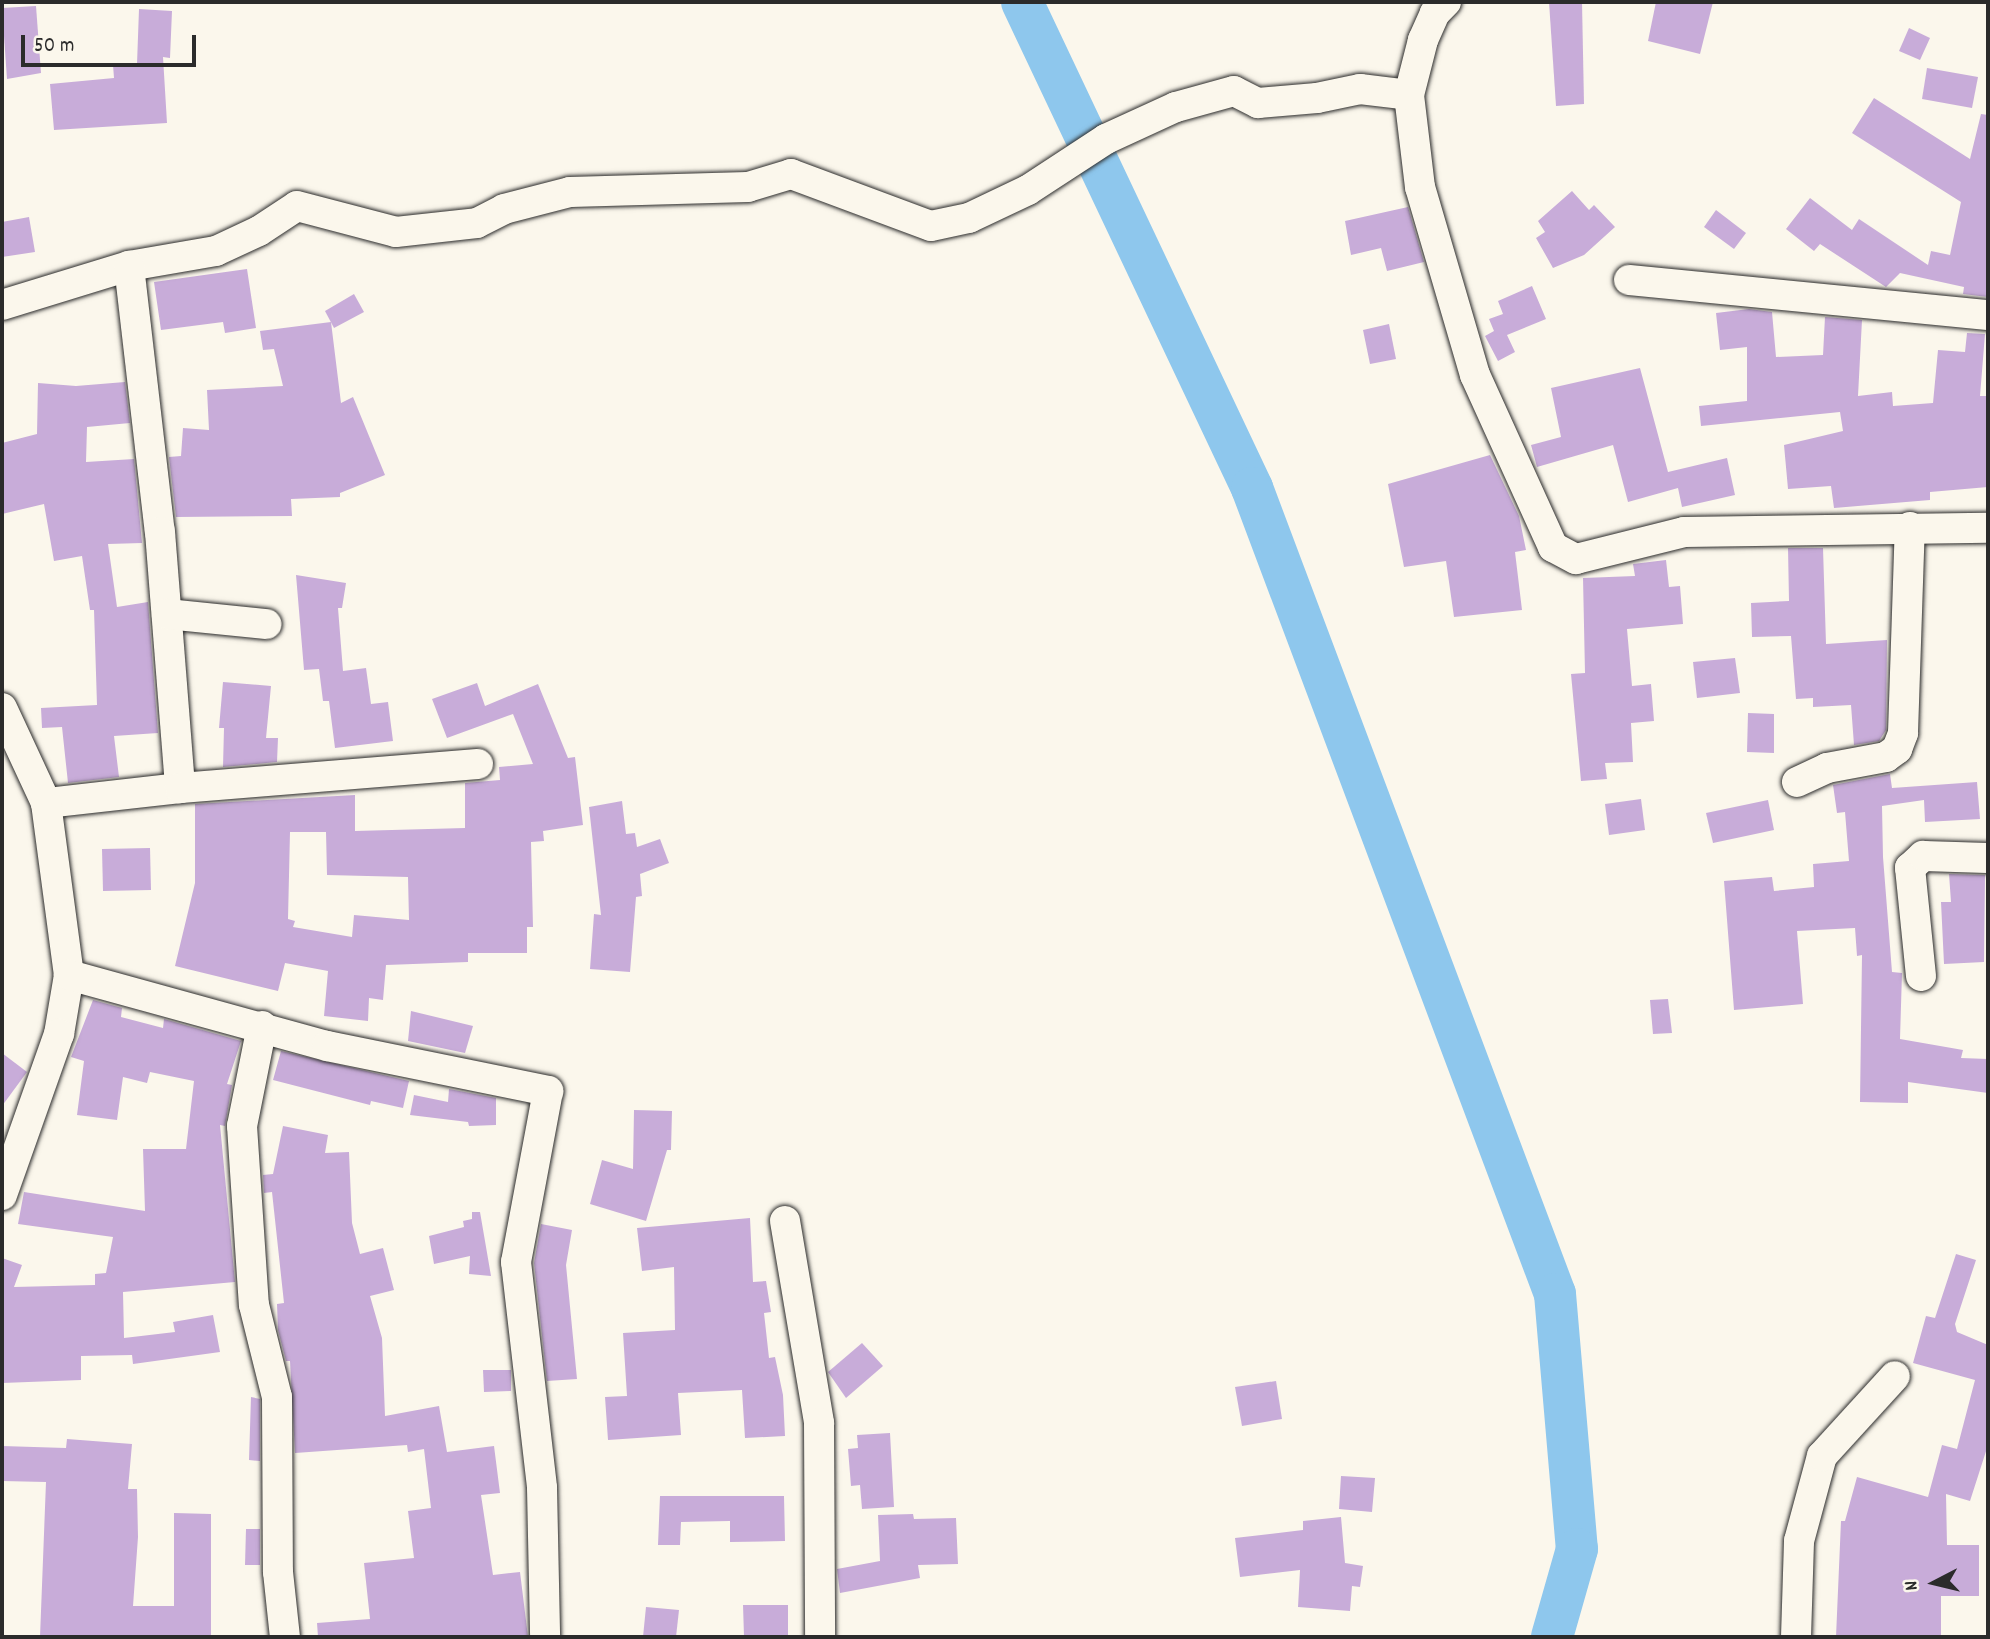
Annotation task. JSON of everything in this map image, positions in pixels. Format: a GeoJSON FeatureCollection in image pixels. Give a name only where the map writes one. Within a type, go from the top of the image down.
{"type":"FeatureCollection","features":[{"type":"Feature","properties":{"kind":"street"},"geometry":{"type":"LineString","coordinates":[[1446,2],[1435,12],[1423,40],[1409,95],[1420,187],[1445,284],[1475,375],[1553,547],[1576,559],[1684,532],[1988,528]]}},
{"type":"Feature","properties":{"kind":"street"},"geometry":{"type":"LineString","coordinates":[[2,305],[129,266],[216,251],[259,231],[297,206],[396,232],[477,223],[504,209],[570,192],[748,187],[791,174],[931,226],[969,218],[1028,190],[1129,128],[1176,107],[1234,91],[1258,103],[1317,98],[1360,89],[1409,95]]}},
{"type":"Feature","properties":{"kind":"street"},"geometry":{"type":"LineString","coordinates":[[129,266],[167,614],[180,788]]}},
{"type":"Feature","properties":{"kind":"street"},"geometry":{"type":"LineString","coordinates":[[1629,280],[1988,315]]}},
{"type":"Feature","properties":{"kind":"street"},"geometry":{"type":"LineString","coordinates":[[1797,782],[1827,768],[1886,757],[1897,749],[1903,733],[1910,527]]}},
{"type":"Feature","properties":{"kind":"street"},"geometry":{"type":"LineString","coordinates":[[167,614],[266,624]]}},
{"type":"Feature","properties":{"kind":"street"},"geometry":{"type":"LineString","coordinates":[[2,708],[46,803],[69,975],[59,1034],[2,1195]]}},
{"type":"Feature","properties":{"kind":"street"},"geometry":{"type":"LineString","coordinates":[[46,803],[180,788],[478,764]]}},
{"type":"Feature","properties":{"kind":"street"},"geometry":{"type":"LineString","coordinates":[[1921,976],[1910,869],[1923,856],[1988,858]]}},
{"type":"Feature","properties":{"kind":"street"},"geometry":{"type":"LineString","coordinates":[[69,975],[327,1046],[548,1091],[516,1262],[542,1488],[545,1637]]}},
{"type":"Feature","properties":{"kind":"street"},"geometry":{"type":"LineString","coordinates":[[262,1026],[242,1126],[254,1305],[277,1397],[278,1572],[285,1637]]}},
{"type":"Feature","properties":{"kind":"street"},"geometry":{"type":"LineString","coordinates":[[785,1221],[819,1423],[820,1637]]}},
{"type":"Feature","properties":{"kind":"street"},"geometry":{"type":"LineString","coordinates":[[1796,1637],[1798,1541],[1822,1456],[1895,1376]]}},
{"type":"Feature","properties":{"kind":"building"},"geometry":{"type":"Polygon","coordinates":[[[1549,2],[1582,2],[1584,104],[1556,106],[1549,2]]]}},
{"type":"Feature","properties":{"kind":"building"},"geometry":{"type":"Polygon","coordinates":[[[1656,2],[1713,2],[1700,54],[1648,41],[1656,2]]]}},
{"type":"Feature","properties":{"kind":"building"},"geometry":{"type":"Polygon","coordinates":[[[36,6],[41,73],[7,79],[2,8],[36,6]]]}},
{"type":"Feature","properties":{"kind":"building"},"geometry":{"type":"Polygon","coordinates":[[[139,9],[172,11],[170,58],[163,57],[167,123],[54,130],[50,84],[114,78],[113,65],[137,64],[139,9]]]}},
{"type":"Feature","properties":{"kind":"building"},"geometry":{"type":"Polygon","coordinates":[[[1909,28],[1930,38],[1920,60],[1899,51],[1909,28]]]}},
{"type":"Feature","properties":{"kind":"building"},"geometry":{"type":"Polygon","coordinates":[[[1927,68],[1978,77],[1972,108],[1922,99],[1927,68]]]}},
{"type":"Feature","properties":{"kind":"building"},"geometry":{"type":"Polygon","coordinates":[[[1874,98],[1970,159],[1981,114],[1988,115],[1988,297],[1963,294],[1964,287],[1900,273],[1886,287],[1820,244],[1814,251],[1786,229],[1810,198],[1852,230],[1859,219],[1928,265],[1931,251],[1950,255],[1961,202],[1852,133],[1874,98]]]}},
{"type":"Feature","properties":{"kind":"building"},"geometry":{"type":"Polygon","coordinates":[[[1572,191],[1589,210],[1594,205],[1615,227],[1584,255],[1553,268],[1536,238],[1545,232],[1538,221],[1572,191]]]}},
{"type":"Feature","properties":{"kind":"building"},"geometry":{"type":"Polygon","coordinates":[[[1408,207],[1424,262],[1387,271],[1381,248],[1351,255],[1345,221],[1408,207]]]}},
{"type":"Feature","properties":{"kind":"building"},"geometry":{"type":"Polygon","coordinates":[[[1716,210],[1746,233],[1734,249],[1704,227],[1716,210]]]}},
{"type":"Feature","properties":{"kind":"building"},"geometry":{"type":"Polygon","coordinates":[[[29,217],[35,252],[2,257],[2,222],[29,217]]]}},
{"type":"Feature","properties":{"kind":"building"},"geometry":{"type":"Polygon","coordinates":[[[247,269],[256,328],[225,333],[223,322],[161,330],[154,282],[247,269]]]}},
{"type":"Feature","properties":{"kind":"building"},"geometry":{"type":"Polygon","coordinates":[[[1532,286],[1546,319],[1507,335],[1515,352],[1498,361],[1485,336],[1494,331],[1489,319],[1503,314],[1498,301],[1532,286]]]}},
{"type":"Feature","properties":{"kind":"building"},"geometry":{"type":"Polygon","coordinates":[[[354,294],[364,312],[334,328],[325,311],[354,294]]]}},
{"type":"Feature","properties":{"kind":"building"},"geometry":{"type":"Polygon","coordinates":[[[1749,309],[1772,312],[1776,357],[1823,355],[1825,317],[1862,320],[1858,396],[1892,392],[1893,406],[1933,403],[1938,350],[1965,352],[1967,333],[1985,334],[1980,396],[1988,396],[1988,487],[1930,492],[1930,500],[1834,508],[1831,486],[1788,489],[1784,445],[1843,431],[1840,412],[1701,426],[1699,406],[1747,401],[1747,347],[1720,350],[1716,313],[1749,309]]]}},
{"type":"Feature","properties":{"kind":"building"},"geometry":{"type":"Polygon","coordinates":[[[331,322],[341,403],[353,397],[385,475],[340,493],[340,497],[291,499],[292,516],[176,517],[169,457],[181,456],[183,428],[209,430],[207,390],[283,386],[274,349],[263,350],[260,331],[331,322]]]}},
{"type":"Feature","properties":{"kind":"building"},"geometry":{"type":"Polygon","coordinates":[[[1389,324],[1396,359],[1370,364],[1363,330],[1389,324]]]}},
{"type":"Feature","properties":{"kind":"building"},"geometry":{"type":"Polygon","coordinates":[[[1640,368],[1668,472],[1727,458],[1735,495],[1682,507],[1678,488],[1628,502],[1613,445],[1537,467],[1531,445],[1561,437],[1551,388],[1640,368]]]}},
{"type":"Feature","properties":{"kind":"building"},"geometry":{"type":"Polygon","coordinates":[[[125,382],[130,423],[87,427],[86,462],[134,459],[142,543],[108,544],[117,607],[148,602],[158,733],[114,736],[119,777],[68,783],[62,727],[42,728],[41,708],[97,705],[94,610],[90,610],[82,556],[54,561],[44,504],[2,514],[2,443],[37,434],[38,383],[76,386],[125,382]]]}},
{"type":"Feature","properties":{"kind":"building"},"geometry":{"type":"Polygon","coordinates":[[[1490,455],[1519,516],[1526,550],[1515,552],[1522,610],[1454,617],[1446,561],[1404,567],[1388,484],[1490,455]]]}},
{"type":"Feature","properties":{"kind":"building"},"geometry":{"type":"Polygon","coordinates":[[[1788,548],[1823,548],[1826,644],[1887,640],[1886,730],[1879,741],[1854,745],[1851,705],[1813,707],[1813,698],[1796,699],[1791,636],[1752,637],[1751,603],[1789,601],[1788,548]]]}},
{"type":"Feature","properties":{"kind":"building"},"geometry":{"type":"Polygon","coordinates":[[[1666,560],[1669,587],[1680,586],[1683,624],[1627,629],[1632,686],[1651,684],[1654,721],[1631,723],[1633,762],[1605,763],[1607,779],[1581,781],[1571,674],[1585,673],[1583,578],[1635,576],[1633,564],[1666,560]]]}},
{"type":"Feature","properties":{"kind":"building"},"geometry":{"type":"Polygon","coordinates":[[[296,575],[346,583],[342,608],[338,608],[343,671],[366,668],[371,704],[388,702],[393,741],[335,748],[329,701],[323,701],[319,669],[304,670],[296,575]]]}},
{"type":"Feature","properties":{"kind":"building"},"geometry":{"type":"Polygon","coordinates":[[[1735,658],[1740,693],[1697,698],[1693,662],[1735,658]]]}},
{"type":"Feature","properties":{"kind":"building"},"geometry":{"type":"Polygon","coordinates":[[[223,682],[271,686],[266,738],[278,738],[277,762],[223,767],[224,728],[219,728],[223,682]]]}},
{"type":"Feature","properties":{"kind":"building"},"geometry":{"type":"Polygon","coordinates":[[[477,683],[485,706],[538,684],[568,758],[575,757],[583,825],[543,831],[544,841],[531,842],[533,927],[527,927],[527,953],[468,953],[468,962],[386,965],[383,1000],[369,998],[368,1021],[324,1016],[328,971],[285,963],[278,991],[175,966],[195,883],[195,804],[355,795],[355,831],[465,828],[465,783],[500,780],[499,767],[533,764],[513,714],[447,738],[432,699],[477,683]],[[290,832],[288,919],[295,921],[293,927],[352,937],[354,915],[409,920],[408,877],[327,875],[326,832],[290,832]]]}},
{"type":"Feature","properties":{"kind":"building"},"geometry":{"type":"Polygon","coordinates":[[[1748,713],[1774,714],[1774,753],[1747,752],[1748,713]]]}},
{"type":"Feature","properties":{"kind":"building"},"geometry":{"type":"Polygon","coordinates":[[[1890,774],[1892,788],[1977,782],[1980,819],[1925,822],[1924,800],[1882,806],[1883,857],[1892,972],[1902,973],[1900,1039],[1963,1050],[1961,1058],[1988,1059],[1988,1093],[1908,1082],[1908,1103],[1860,1102],[1862,955],[1857,956],[1855,928],[1797,931],[1803,1004],[1734,1010],[1724,881],[1772,877],[1774,891],[1814,887],[1813,864],[1849,861],[1845,812],[1837,813],[1833,785],[1890,774]]]}},
{"type":"Feature","properties":{"kind":"building"},"geometry":{"type":"Polygon","coordinates":[[[1641,799],[1645,830],[1609,835],[1605,804],[1641,799]]]}},
{"type":"Feature","properties":{"kind":"building"},"geometry":{"type":"Polygon","coordinates":[[[1768,800],[1774,830],[1713,843],[1706,813],[1768,800]]]}},
{"type":"Feature","properties":{"kind":"building"},"geometry":{"type":"Polygon","coordinates":[[[622,801],[626,834],[635,833],[637,847],[660,839],[669,863],[640,874],[642,896],[636,897],[630,972],[590,969],[594,914],[601,915],[589,807],[622,801]]]}},
{"type":"Feature","properties":{"kind":"building"},"geometry":{"type":"Polygon","coordinates":[[[150,848],[151,890],[103,891],[102,849],[150,848]]]}},
{"type":"Feature","properties":{"kind":"building"},"geometry":{"type":"Polygon","coordinates":[[[1949,874],[1985,875],[1984,962],[1944,964],[1941,902],[1951,902],[1949,874]]]}},
{"type":"Feature","properties":{"kind":"building"},"geometry":{"type":"Polygon","coordinates":[[[1668,999],[1672,1033],[1653,1034],[1650,1000],[1668,999]]]}},
{"type":"Feature","properties":{"kind":"building"},"geometry":{"type":"Polygon","coordinates":[[[93,1000],[122,1008],[121,1017],[163,1028],[164,1019],[241,1041],[227,1084],[232,1085],[225,1126],[220,1125],[235,1282],[123,1292],[124,1338],[175,1332],[173,1322],[213,1315],[220,1352],[133,1364],[132,1355],[81,1356],[81,1380],[2,1383],[2,1258],[22,1265],[14,1287],[95,1285],[95,1274],[106,1273],[113,1237],[18,1224],[24,1192],[145,1211],[143,1149],[186,1149],[194,1081],[150,1072],[147,1083],[123,1077],[117,1120],[77,1115],[84,1061],[71,1057],[93,1000]]]}},
{"type":"Feature","properties":{"kind":"building"},"geometry":{"type":"Polygon","coordinates":[[[411,1011],[473,1026],[465,1053],[408,1041],[411,1011]]]}},
{"type":"Feature","properties":{"kind":"building"},"geometry":{"type":"Polygon","coordinates":[[[281,1051],[409,1081],[403,1108],[371,1101],[370,1105],[273,1080],[281,1051]]]}},
{"type":"Feature","properties":{"kind":"building"},"geometry":{"type":"Polygon","coordinates":[[[2,1053],[27,1072],[2,1106],[2,1053]]]}},
{"type":"Feature","properties":{"kind":"building"},"geometry":{"type":"Polygon","coordinates":[[[449,1089],[496,1098],[496,1125],[469,1126],[468,1122],[410,1115],[414,1095],[448,1102],[449,1089]]]}},
{"type":"Feature","properties":{"kind":"building"},"geometry":{"type":"Polygon","coordinates":[[[634,1110],[672,1111],[671,1150],[667,1150],[646,1221],[590,1204],[602,1160],[633,1169],[634,1110]]]}},
{"type":"Feature","properties":{"kind":"building"},"geometry":{"type":"Polygon","coordinates":[[[283,1126],[328,1135],[325,1153],[349,1152],[352,1223],[360,1254],[383,1248],[394,1290],[370,1296],[382,1338],[385,1416],[439,1406],[447,1452],[494,1446],[500,1493],[481,1495],[493,1575],[520,1572],[528,1637],[318,1637],[317,1623],[370,1619],[364,1563],[414,1558],[408,1511],[431,1508],[424,1449],[408,1452],[407,1445],[295,1453],[290,1361],[286,1361],[278,1330],[277,1304],[284,1303],[272,1192],[264,1193],[263,1175],[273,1174],[283,1126]]]}},
{"type":"Feature","properties":{"kind":"building"},"geometry":{"type":"Polygon","coordinates":[[[472,1212],[480,1212],[491,1276],[469,1274],[470,1256],[434,1264],[429,1236],[464,1227],[463,1221],[472,1219],[472,1212]]]}},
{"type":"Feature","properties":{"kind":"building"},"geometry":{"type":"Polygon","coordinates":[[[750,1218],[753,1282],[766,1281],[771,1312],[764,1313],[769,1358],[775,1357],[783,1395],[785,1436],[745,1438],[742,1390],[678,1393],[681,1435],[608,1440],[605,1397],[627,1396],[623,1333],[675,1330],[674,1267],[642,1271],[637,1228],[750,1218]]]}},
{"type":"Feature","properties":{"kind":"building"},"geometry":{"type":"Polygon","coordinates":[[[541,1224],[572,1230],[566,1265],[577,1379],[547,1381],[534,1263],[541,1224]]]}},
{"type":"Feature","properties":{"kind":"building"},"geometry":{"type":"Polygon","coordinates":[[[1956,1254],[1976,1260],[1955,1324],[1957,1332],[1988,1345],[1988,1445],[1970,1501],[1946,1494],[1947,1545],[1979,1545],[1979,1596],[1941,1596],[1941,1637],[1836,1637],[1841,1521],[1845,1521],[1857,1477],[1928,1497],[1942,1445],[1957,1449],[1975,1380],[1913,1363],[1926,1316],[1935,1318],[1956,1254]]]}},
{"type":"Feature","properties":{"kind":"building"},"geometry":{"type":"Polygon","coordinates":[[[862,1343],[883,1366],[846,1398],[828,1372],[862,1343]]]}},
{"type":"Feature","properties":{"kind":"building"},"geometry":{"type":"Polygon","coordinates":[[[483,1370],[511,1370],[511,1391],[484,1392],[483,1370]]]}},
{"type":"Feature","properties":{"kind":"building"},"geometry":{"type":"Polygon","coordinates":[[[1276,1381],[1282,1419],[1242,1426],[1235,1387],[1276,1381]]]}},
{"type":"Feature","properties":{"kind":"building"},"geometry":{"type":"Polygon","coordinates":[[[251,1397],[260,1399],[260,1461],[249,1460],[251,1397]]]}},
{"type":"Feature","properties":{"kind":"building"},"geometry":{"type":"Polygon","coordinates":[[[890,1433],[894,1507],[862,1509],[860,1485],[851,1486],[848,1449],[858,1448],[857,1435],[890,1433]]]}},
{"type":"Feature","properties":{"kind":"building"},"geometry":{"type":"Polygon","coordinates":[[[67,1439],[132,1444],[128,1489],[137,1489],[138,1537],[133,1606],[174,1606],[174,1513],[211,1514],[211,1637],[40,1637],[46,1482],[2,1481],[2,1446],[66,1448],[67,1439]]]}},
{"type":"Feature","properties":{"kind":"building"},"geometry":{"type":"Polygon","coordinates":[[[1341,1476],[1375,1478],[1372,1512],[1339,1509],[1341,1476]]]}},
{"type":"Feature","properties":{"kind":"building"},"geometry":{"type":"Polygon","coordinates":[[[660,1496],[784,1496],[785,1541],[730,1542],[730,1521],[681,1522],[680,1545],[658,1545],[660,1496]]]}},
{"type":"Feature","properties":{"kind":"building"},"geometry":{"type":"Polygon","coordinates":[[[913,1514],[914,1519],[956,1518],[958,1564],[918,1565],[920,1578],[840,1593],[837,1569],[880,1561],[878,1515],[913,1514]]]}},
{"type":"Feature","properties":{"kind":"building"},"geometry":{"type":"Polygon","coordinates":[[[1341,1517],[1345,1563],[1363,1566],[1360,1587],[1352,1586],[1350,1611],[1298,1607],[1300,1570],[1240,1577],[1235,1538],[1303,1530],[1303,1521],[1341,1517]]]}},
{"type":"Feature","properties":{"kind":"building"},"geometry":{"type":"Polygon","coordinates":[[[246,1529],[260,1529],[260,1565],[245,1565],[246,1529]]]}},
{"type":"Feature","properties":{"kind":"building"},"geometry":{"type":"Polygon","coordinates":[[[743,1605],[788,1605],[788,1636],[744,1636],[743,1605]]]}},
{"type":"Feature","properties":{"kind":"building"},"geometry":{"type":"Polygon","coordinates":[[[646,1607],[679,1610],[676,1637],[643,1637],[646,1607]]]}},
{"type":"Feature","properties":{"kind":"waterway"},"geometry":{"type":"LineString","coordinates":[[1022,2],[1252,488],[1555,1294],[1577,1549],[1552,1637]]}}]}
